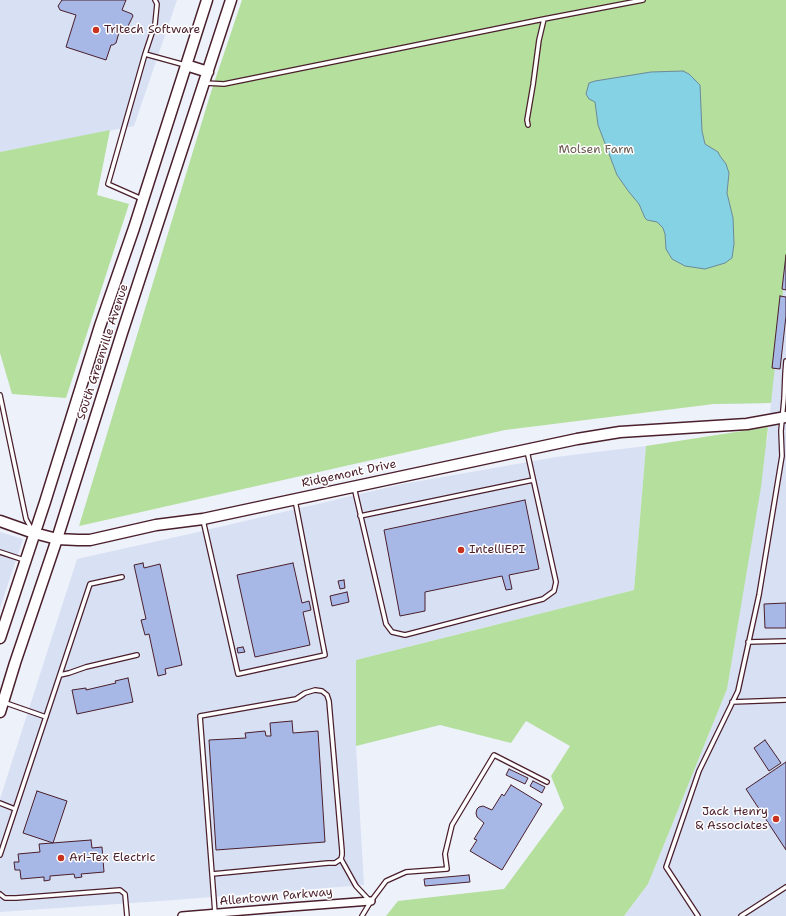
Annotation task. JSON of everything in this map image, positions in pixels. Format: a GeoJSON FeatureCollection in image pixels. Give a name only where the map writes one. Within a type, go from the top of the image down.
{"type":"FeatureCollection","features":[{"type":"Feature","properties":{"kind":"main road","name":"South Greenville Avenue"},"geometry":{"type":"LineString","coordinates":[[1,633],[45,502],[100,326],[143,199],[207,0]]}},
{"type":"Feature","properties":{"kind":"main road","name":"South Greenville Avenue"},"geometry":{"type":"LineString","coordinates":[[0,712],[2,701],[57,539],[122,333],[231,0]]}},
{"type":"Feature","properties":{"kind":"main road"},"geometry":{"type":"LineString","coordinates":[[186,65],[208,72]]}},
{"type":"Feature","properties":{"kind":"main road","name":"Ridgemont Drive"},"geometry":{"type":"LineString","coordinates":[[0,521],[34,533],[57,539],[90,540],[156,526],[203,519],[354,486],[620,432],[747,424],[784,417]]}},
{"type":"Feature","properties":{"kind":"street","name":"Allentown Parkway"},"geometry":{"type":"LineString","coordinates":[[182,916],[371,902]]}},
{"type":"Feature","properties":{"kind":"lane"},"geometry":{"type":"LineString","coordinates":[[143,199],[108,184],[155,24],[156,0]]}},
{"type":"Feature","properties":{"kind":"lane"},"geometry":{"type":"LineString","coordinates":[[204,83],[224,84],[544,18],[643,0]]}},
{"type":"Feature","properties":{"kind":"lane"},"geometry":{"type":"LineString","coordinates":[[528,125],[527,120],[539,40],[544,18]]}},
{"type":"Feature","properties":{"kind":"lane"},"geometry":{"type":"LineString","coordinates":[[145,54],[186,65]]}},
{"type":"Feature","properties":{"kind":"lane"},"geometry":{"type":"LineString","coordinates":[[698,916],[666,867],[699,771],[738,691],[760,588],[784,455],[781,431],[784,417],[786,361]]}},
{"type":"Feature","properties":{"kind":"lane"},"geometry":{"type":"LineString","coordinates":[[0,395],[26,519],[34,533]]}},
{"type":"Feature","properties":{"kind":"lane"},"geometry":{"type":"LineString","coordinates":[[354,486],[386,624],[392,632],[404,635],[543,599],[554,591],[556,582],[527,450]]}},
{"type":"Feature","properties":{"kind":"lane"},"geometry":{"type":"LineString","coordinates":[[360,516],[534,480]]}},
{"type":"Feature","properties":{"kind":"lane"},"geometry":{"type":"LineString","coordinates":[[203,519],[238,674],[318,657],[325,655],[295,499]]}},
{"type":"Feature","properties":{"kind":"lane"},"geometry":{"type":"LineString","coordinates":[[0,552],[25,561]]}},
{"type":"Feature","properties":{"kind":"lane"},"geometry":{"type":"LineString","coordinates":[[0,856],[90,584],[122,577]]}},
{"type":"Feature","properties":{"kind":"lane"},"geometry":{"type":"LineString","coordinates":[[748,642],[786,641]]}},
{"type":"Feature","properties":{"kind":"lane"},"geometry":{"type":"LineString","coordinates":[[60,675],[86,667],[137,655]]}},
{"type":"Feature","properties":{"kind":"lane"},"geometry":{"type":"LineString","coordinates":[[215,913],[200,716],[296,699],[315,690],[322,691],[327,695],[329,701],[342,851],[341,859],[356,886],[371,902]]}},
{"type":"Feature","properties":{"kind":"lane"},"geometry":{"type":"LineString","coordinates":[[732,702],[786,700]]}},
{"type":"Feature","properties":{"kind":"lane"},"geometry":{"type":"LineString","coordinates":[[2,701],[46,717]]}},
{"type":"Feature","properties":{"kind":"lane"},"geometry":{"type":"LineString","coordinates":[[362,916],[386,881],[406,872],[447,868],[445,854],[452,825],[494,755],[547,782]]}},
{"type":"Feature","properties":{"kind":"lane"},"geometry":{"type":"LineString","coordinates":[[0,803],[16,809]]}},
{"type":"Feature","properties":{"kind":"lane"},"geometry":{"type":"LineString","coordinates":[[212,874],[328,864],[341,859]]}},
{"type":"Feature","properties":{"kind":"lane"},"geometry":{"type":"LineString","coordinates":[[741,916],[786,887]]}},
{"type":"Feature","properties":{"kind":"lane"},"geometry":{"type":"LineString","coordinates":[[0,894],[5,898],[25,898],[120,890],[125,894],[127,916]]}},
{"type":"Feature","properties":{"kind":"shaded area"},"geometry":{"type":"Polygon","coordinates":[[[0,0],[177,0],[134,126],[0,152],[0,0]]]}},
{"type":"Feature","properties":{"kind":"shaded area"},"geometry":{"type":"Polygon","coordinates":[[[786,0],[786,916],[624,916],[648,884],[727,689],[745,579],[547,916],[767,441],[771,403],[714,404],[786,0]]]}},
{"type":"Feature","properties":{"kind":"shaded area"},"geometry":{"type":"Polygon","coordinates":[[[646,446],[634,590],[356,660],[356,746],[364,885],[0,912],[0,799],[77,559],[403,484],[556,457],[646,446]]]}},
{"type":"Feature","properties":{"kind":"shaded area"},"geometry":{"type":"Polygon","coordinates":[[[0,532],[23,539],[0,608],[0,532]]]}},
{"type":"Feature","properties":{"kind":"green space","name":"Molsen Farm"},"geometry":{"type":"Polygon","coordinates":[[[242,0],[786,0],[786,264],[771,403],[714,404],[505,430],[79,526],[211,92],[242,0]]]}},
{"type":"Feature","properties":{"kind":"green space"},"geometry":{"type":"Polygon","coordinates":[[[110,130],[97,195],[129,204],[66,398],[12,394],[0,353],[0,152],[110,130]]]}},
{"type":"Feature","properties":{"kind":"green space"},"geometry":{"type":"Polygon","coordinates":[[[768,427],[761,487],[727,689],[648,884],[624,916],[386,916],[398,901],[504,889],[564,808],[551,776],[570,746],[526,721],[511,743],[440,725],[356,746],[356,660],[634,590],[646,446],[768,427]]]}},
{"type":"Feature","properties":{"kind":"water"},"geometry":{"type":"Polygon","coordinates":[[[683,71],[689,74],[700,85],[702,131],[705,144],[718,152],[726,164],[729,173],[727,193],[733,218],[734,244],[732,258],[725,263],[705,269],[685,266],[672,259],[666,249],[663,228],[657,222],[647,220],[645,218],[639,204],[617,175],[598,125],[595,102],[589,99],[586,94],[589,83],[595,81],[651,72],[683,71]]]}},
{"type":"Feature","properties":{"kind":"building","name":"Tritech Software"},"geometry":{"type":"Polygon","coordinates":[[[62,0],[126,0],[122,10],[132,14],[133,16],[126,30],[124,31],[120,29],[116,43],[111,45],[106,60],[66,47],[76,15],[60,10],[58,6],[62,0]]]}},
{"type":"Feature","properties":{"kind":"building"},"geometry":{"type":"Polygon","coordinates":[[[786,255],[786,290],[782,289],[786,255]]]}},
{"type":"Feature","properties":{"kind":"building"},"geometry":{"type":"Polygon","coordinates":[[[780,296],[786,297],[786,316],[780,369],[772,368],[780,296]]]}},
{"type":"Feature","properties":{"kind":"building","name":"IntelliEPI"},"geometry":{"type":"Polygon","coordinates":[[[525,500],[539,569],[509,575],[512,589],[506,590],[502,576],[425,592],[425,611],[400,616],[384,530],[525,500]]]}},
{"type":"Feature","properties":{"kind":"building"},"geometry":{"type":"Polygon","coordinates":[[[143,563],[144,568],[160,564],[182,665],[165,669],[166,674],[158,676],[149,634],[145,635],[141,620],[146,619],[134,565],[143,563]]]}},
{"type":"Feature","properties":{"kind":"building"},"geometry":{"type":"Polygon","coordinates":[[[293,563],[302,603],[309,601],[311,610],[303,612],[310,645],[255,657],[237,575],[293,563]]]}},
{"type":"Feature","properties":{"kind":"building"},"geometry":{"type":"Polygon","coordinates":[[[344,580],[345,588],[340,589],[338,581],[344,580]]]}},
{"type":"Feature","properties":{"kind":"building"},"geometry":{"type":"Polygon","coordinates":[[[347,592],[349,602],[332,606],[330,596],[347,592]]]}},
{"type":"Feature","properties":{"kind":"building"},"geometry":{"type":"Polygon","coordinates":[[[786,603],[786,628],[765,628],[764,604],[786,603]]]}},
{"type":"Feature","properties":{"kind":"building"},"geometry":{"type":"Polygon","coordinates":[[[243,647],[245,652],[238,653],[237,648],[243,647]]]}},
{"type":"Feature","properties":{"kind":"building"},"geometry":{"type":"Polygon","coordinates":[[[128,678],[133,702],[77,714],[72,690],[86,688],[86,690],[116,683],[115,681],[128,678]]]}},
{"type":"Feature","properties":{"kind":"building"},"geometry":{"type":"Polygon","coordinates":[[[292,721],[293,733],[318,731],[325,842],[216,850],[209,740],[246,738],[245,733],[265,731],[266,736],[271,736],[270,723],[292,721]]]}},
{"type":"Feature","properties":{"kind":"building"},"geometry":{"type":"Polygon","coordinates":[[[765,740],[781,763],[769,771],[754,748],[765,740]]]}},
{"type":"Feature","properties":{"kind":"building","name":"Jack Henry & Associates"},"geometry":{"type":"Polygon","coordinates":[[[786,762],[786,850],[746,789],[786,762]]]}},
{"type":"Feature","properties":{"kind":"building"},"geometry":{"type":"Polygon","coordinates":[[[509,769],[528,778],[525,784],[506,775],[509,769]]]}},
{"type":"Feature","properties":{"kind":"building"},"geometry":{"type":"Polygon","coordinates":[[[533,781],[545,787],[542,793],[530,786],[533,781]]]}},
{"type":"Feature","properties":{"kind":"building"},"geometry":{"type":"Polygon","coordinates":[[[511,785],[542,804],[502,870],[470,851],[477,840],[474,839],[484,823],[477,817],[477,809],[483,806],[492,810],[502,794],[504,796],[511,785]]]}},
{"type":"Feature","properties":{"kind":"building"},"geometry":{"type":"Polygon","coordinates":[[[37,791],[67,801],[53,843],[23,833],[37,791]]]}},
{"type":"Feature","properties":{"kind":"building","name":"Ari-Tex Electric"},"geometry":{"type":"Polygon","coordinates":[[[91,840],[92,848],[102,847],[104,872],[81,874],[82,877],[75,878],[74,874],[50,876],[50,880],[44,881],[44,877],[21,879],[20,870],[15,870],[14,862],[19,862],[18,854],[40,852],[39,844],[91,840]]]}},
{"type":"Feature","properties":{"kind":"building"},"geometry":{"type":"Polygon","coordinates":[[[469,875],[470,882],[425,886],[424,879],[469,875]]]}},
{"type":"Feature","properties":{"kind":"place","name":"Tritech Software"},"geometry":{"type":"Point","coordinates":[96,30]}},
{"type":"Feature","properties":{"kind":"place","name":"IntelliEPI"},"geometry":{"type":"Point","coordinates":[461,550]}},
{"type":"Feature","properties":{"kind":"place","name":"Jack Henry & Associates"},"geometry":{"type":"Point","coordinates":[776,819]}},
{"type":"Feature","properties":{"kind":"place","name":"Ari-Tex Electric"},"geometry":{"type":"Point","coordinates":[61,858]}}]}
